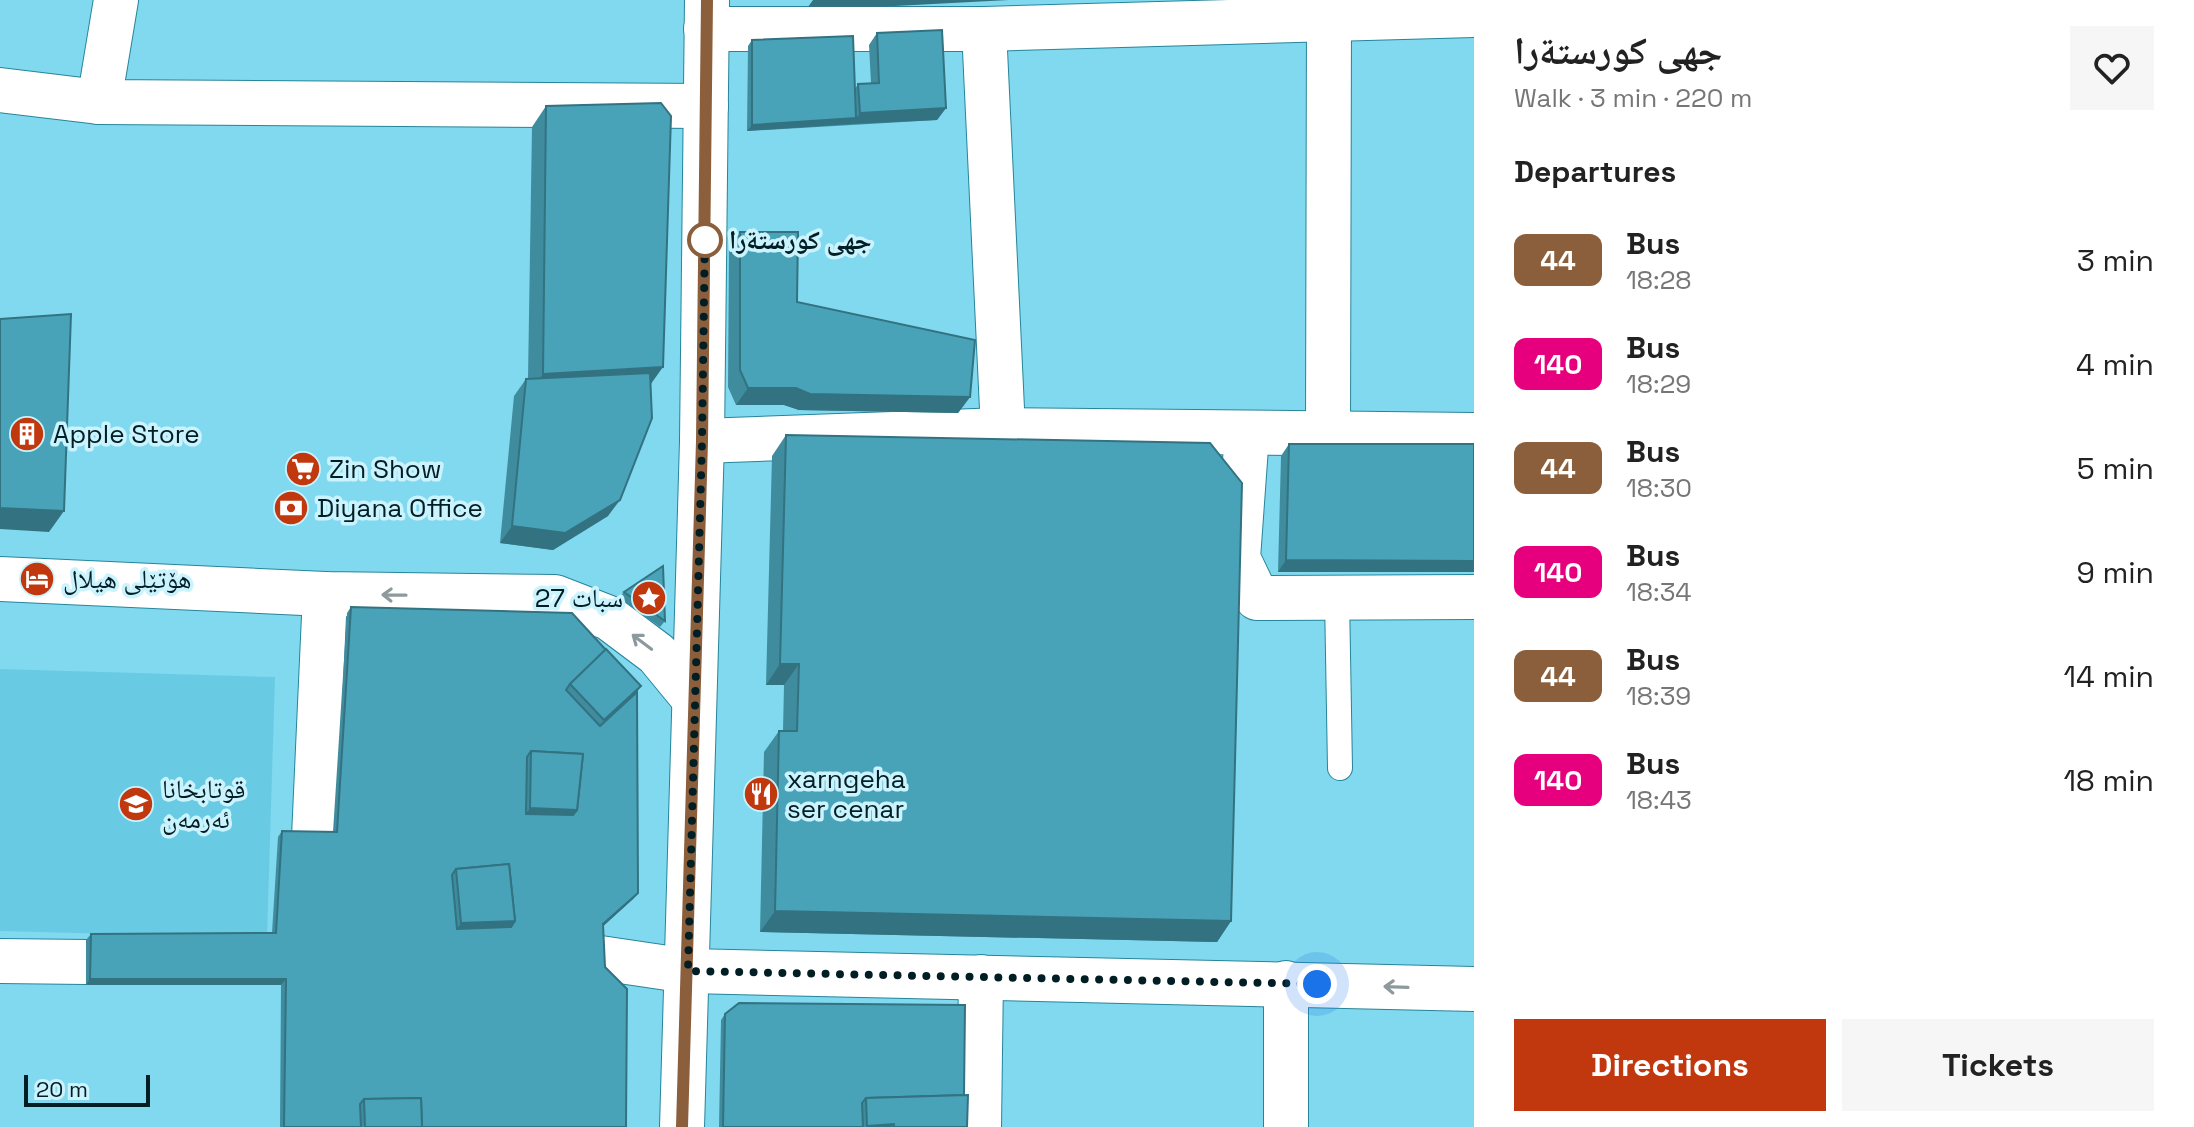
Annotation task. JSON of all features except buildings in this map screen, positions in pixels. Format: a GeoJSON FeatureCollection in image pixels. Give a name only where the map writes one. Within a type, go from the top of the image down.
{"type":"FeatureCollection","features":[{"type":"Feature","properties":{"kind":"street"},"geometry":{"type":"LineString","coordinates":[[99,102],[116,0]]}},
{"type":"Feature","properties":{"kind":"street"},"geometry":{"type":"LineString","coordinates":[[682,1127],[702,441],[706,14],[984,29],[1474,15]]}},
{"type":"Feature","properties":{"kind":"street"},"geometry":{"type":"LineString","coordinates":[[1328,433],[1329,18]]}},
{"type":"Feature","properties":{"kind":"street"},"geometry":{"type":"LineString","coordinates":[[984,29],[1003,430]]}},
{"type":"Feature","properties":{"kind":"street"},"geometry":{"type":"LineString","coordinates":[[0,90],[99,102],[706,106]]}},
{"type":"Feature","properties":{"kind":"street"},"geometry":{"type":"LineString","coordinates":[[702,441],[1003,430],[1474,435]]}},
{"type":"Feature","properties":{"kind":"street"},"geometry":{"type":"LineString","coordinates":[[1247,433],[1238,558],[1257,598],[1474,597]]}},
{"type":"Feature","properties":{"kind":"street"},"geometry":{"type":"LineString","coordinates":[[0,579],[325,594],[555,597],[609,618],[657,654],[694,699]]}},
{"type":"Feature","properties":{"kind":"street"},"geometry":{"type":"LineString","coordinates":[[314,837],[325,594]]}},
{"type":"Feature","properties":{"kind":"street"},"geometry":{"type":"LineString","coordinates":[[600,958],[688,971],[1474,989]]}},
{"type":"Feature","properties":{"kind":"street"},"geometry":{"type":"LineString","coordinates":[[0,961],[87,962]]}},
{"type":"Feature","properties":{"kind":"street"},"geometry":{"type":"LineString","coordinates":[[979,1127],[981,977]]}},
{"type":"Feature","properties":{"kind":"street"},"geometry":{"type":"LineString","coordinates":[[1286,983],[1286,1127]]}},
{"type":"Feature","properties":{"kind":"lane"},"geometry":{"type":"LineString","coordinates":[[1337,597],[1340,768]]}},
{"type":"Feature","properties":{"kind":"shaded area","name":"قوتابخانا ئه‌رمه‌ن"},"geometry":{"type":"Polygon","coordinates":[[[0,669],[275,677],[267,938],[0,931],[0,669]]]}},
{"type":"Feature","properties":{"kind":"bus line","name":"44"},"geometry":{"type":"LineString","coordinates":[[682,1127],[702,441],[707,0]]}},
{"type":"Feature","properties":{"kind":"place","name":"جهى كورستةرا"},"geometry":{"type":"Point","coordinates":[705,240]}},
{"type":"Feature","properties":{"kind":"place","name":"Apple Store"},"geometry":{"type":"Point","coordinates":[27,434]}},
{"type":"Feature","properties":{"kind":"place","name":"Zin Show"},"geometry":{"type":"Point","coordinates":[303,469]}},
{"type":"Feature","properties":{"kind":"place","name":"Diyana Office"},"geometry":{"type":"Point","coordinates":[291,508]}},
{"type":"Feature","properties":{"kind":"place","name":"هۆتێلی هیلال"},"geometry":{"type":"Point","coordinates":[37,579]}},
{"type":"Feature","properties":{"kind":"place","name":"27 سبات"},"geometry":{"type":"Point","coordinates":[649,598]}},
{"type":"Feature","properties":{"kind":"place","name":"xarngeha ser cenar"},"geometry":{"type":"Point","coordinates":[761,794]}},
{"type":"Feature","properties":{"kind":"place","name":"قوتابخانا ئه‌رمه‌ن"},"geometry":{"type":"Point","coordinates":[136,804]}},
{"type":"Feature","properties":{"kind":"route"},"geometry":{"type":"LineString","coordinates":[[705,240],[705,228],[688,971],[1317,984]]}}]}
